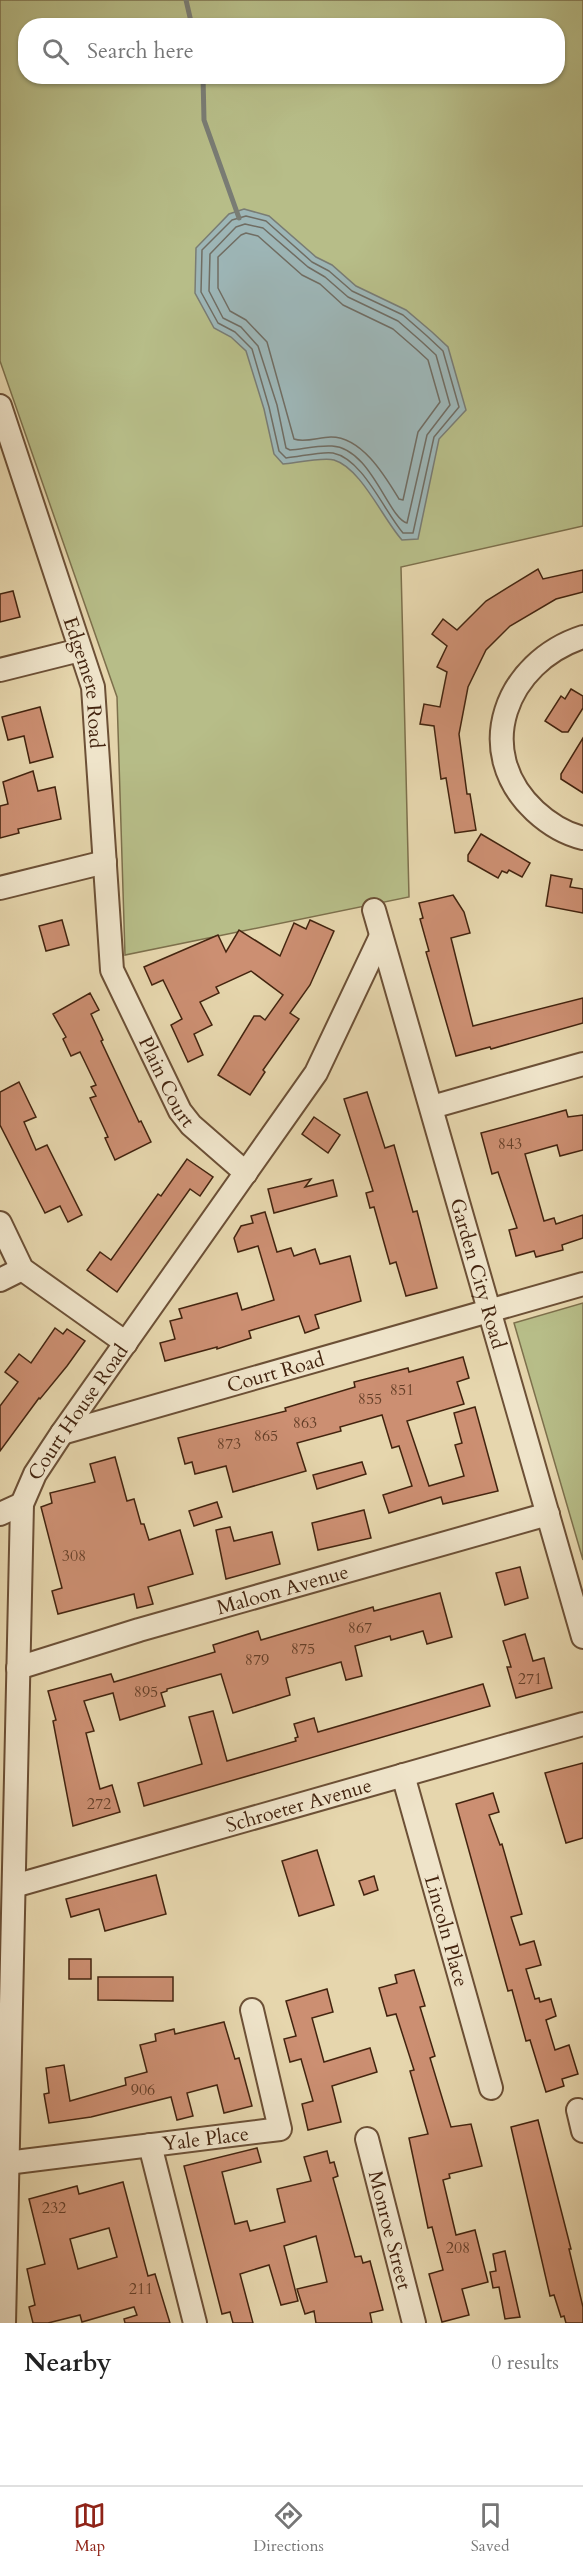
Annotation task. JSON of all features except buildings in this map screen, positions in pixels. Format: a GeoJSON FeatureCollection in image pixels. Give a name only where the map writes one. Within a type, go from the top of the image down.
{"type":"FeatureCollection","features":[{"type":"Feature","properties":{"kind":"street","name":"Edgemere Road"},"geometry":{"type":"LineString","coordinates":[[0,406],[7,450],[93,687],[112,970]]}},
{"type":"Feature","properties":{"kind":"street"},"geometry":{"type":"LineString","coordinates":[[583,637],[551,651],[531,668],[519,682],[507,704],[502,726],[502,744],[507,771],[524,800],[547,822],[583,838]]}},
{"type":"Feature","properties":{"kind":"street"},"geometry":{"type":"LineString","coordinates":[[0,670],[80,650]]}},
{"type":"Feature","properties":{"kind":"street"},"geometry":{"type":"LineString","coordinates":[[0,888],[105,862]]}},
{"type":"Feature","properties":{"kind":"street","name":"Garden City Road"},"geometry":{"type":"LineString","coordinates":[[374,910],[583,1636]]}},
{"type":"Feature","properties":{"kind":"street","name":"Court House Road"},"geometry":{"type":"LineString","coordinates":[[4,2323],[14,1886],[7,1839],[18,1668],[22,1504],[35,1474],[62,1433],[316,1073],[381,936]]}},
{"type":"Feature","properties":{"kind":"street","name":"Plain Court"},"geometry":{"type":"LineString","coordinates":[[112,970],[180,1111],[191,1125],[246,1173]]}},
{"type":"Feature","properties":{"kind":"street"},"geometry":{"type":"LineString","coordinates":[[432,1107],[583,1064]]}},
{"type":"Feature","properties":{"kind":"street"},"geometry":{"type":"LineString","coordinates":[[0,1223],[22,1269],[126,1343]]}},
{"type":"Feature","properties":{"kind":"street"},"geometry":{"type":"LineString","coordinates":[[0,1280],[22,1269]]}},
{"type":"Feature","properties":{"kind":"street","name":"Court Road"},"geometry":{"type":"LineString","coordinates":[[62,1433],[583,1284]]}},
{"type":"Feature","properties":{"kind":"street"},"geometry":{"type":"LineString","coordinates":[[0,1515],[22,1504]]}},
{"type":"Feature","properties":{"kind":"street","name":"Maloon Avenue"},"geometry":{"type":"LineString","coordinates":[[18,1668],[139,1630],[548,1514]]}},
{"type":"Feature","properties":{"kind":"street","name":"Schroeter Avenue"},"geometry":{"type":"LineString","coordinates":[[14,1886],[583,1725]]}},
{"type":"Feature","properties":{"kind":"street","name":"Lincoln Place"},"geometry":{"type":"LineString","coordinates":[[403,1775],[491,2088]]}},
{"type":"Feature","properties":{"kind":"street","name":"Yale Place"},"geometry":{"type":"LineString","coordinates":[[8,2163],[280,2129],[252,2010]]}},
{"type":"Feature","properties":{"kind":"street","name":"Monroe Street"},"geometry":{"type":"LineString","coordinates":[[367,2139],[414,2323]]}},
{"type":"Feature","properties":{"kind":"street"},"geometry":{"type":"LineString","coordinates":[[150,2145],[195,2323]]}},
{"type":"Feature","properties":{"kind":"green space"},"geometry":{"type":"Polygon","coordinates":[[[0,0],[583,0],[583,526],[401,567],[409,897],[125,955],[117,697],[0,361],[0,0]]]}},
{"type":"Feature","properties":{"kind":"green space"},"geometry":{"type":"Polygon","coordinates":[[[583,1303],[583,1560],[514,1323],[583,1303]]]}},
{"type":"Feature","properties":{"kind":"water"},"geometry":{"type":"Polygon","coordinates":[[[244,209],[269,216],[316,257],[332,265],[356,286],[406,310],[448,347],[466,410],[439,439],[418,539],[402,540],[362,483],[344,465],[329,459],[283,464],[274,454],[264,409],[246,351],[231,337],[214,328],[195,293],[196,248],[229,214],[244,209]]]}},
{"type":"Feature","properties":{"kind":"waterway"},"geometry":{"type":"LineString","coordinates":[[186,0],[190,18]]}},
{"type":"Feature","properties":{"kind":"waterway"},"geometry":{"type":"LineString","coordinates":[[203,84],[204,120],[239,218]]}}]}
